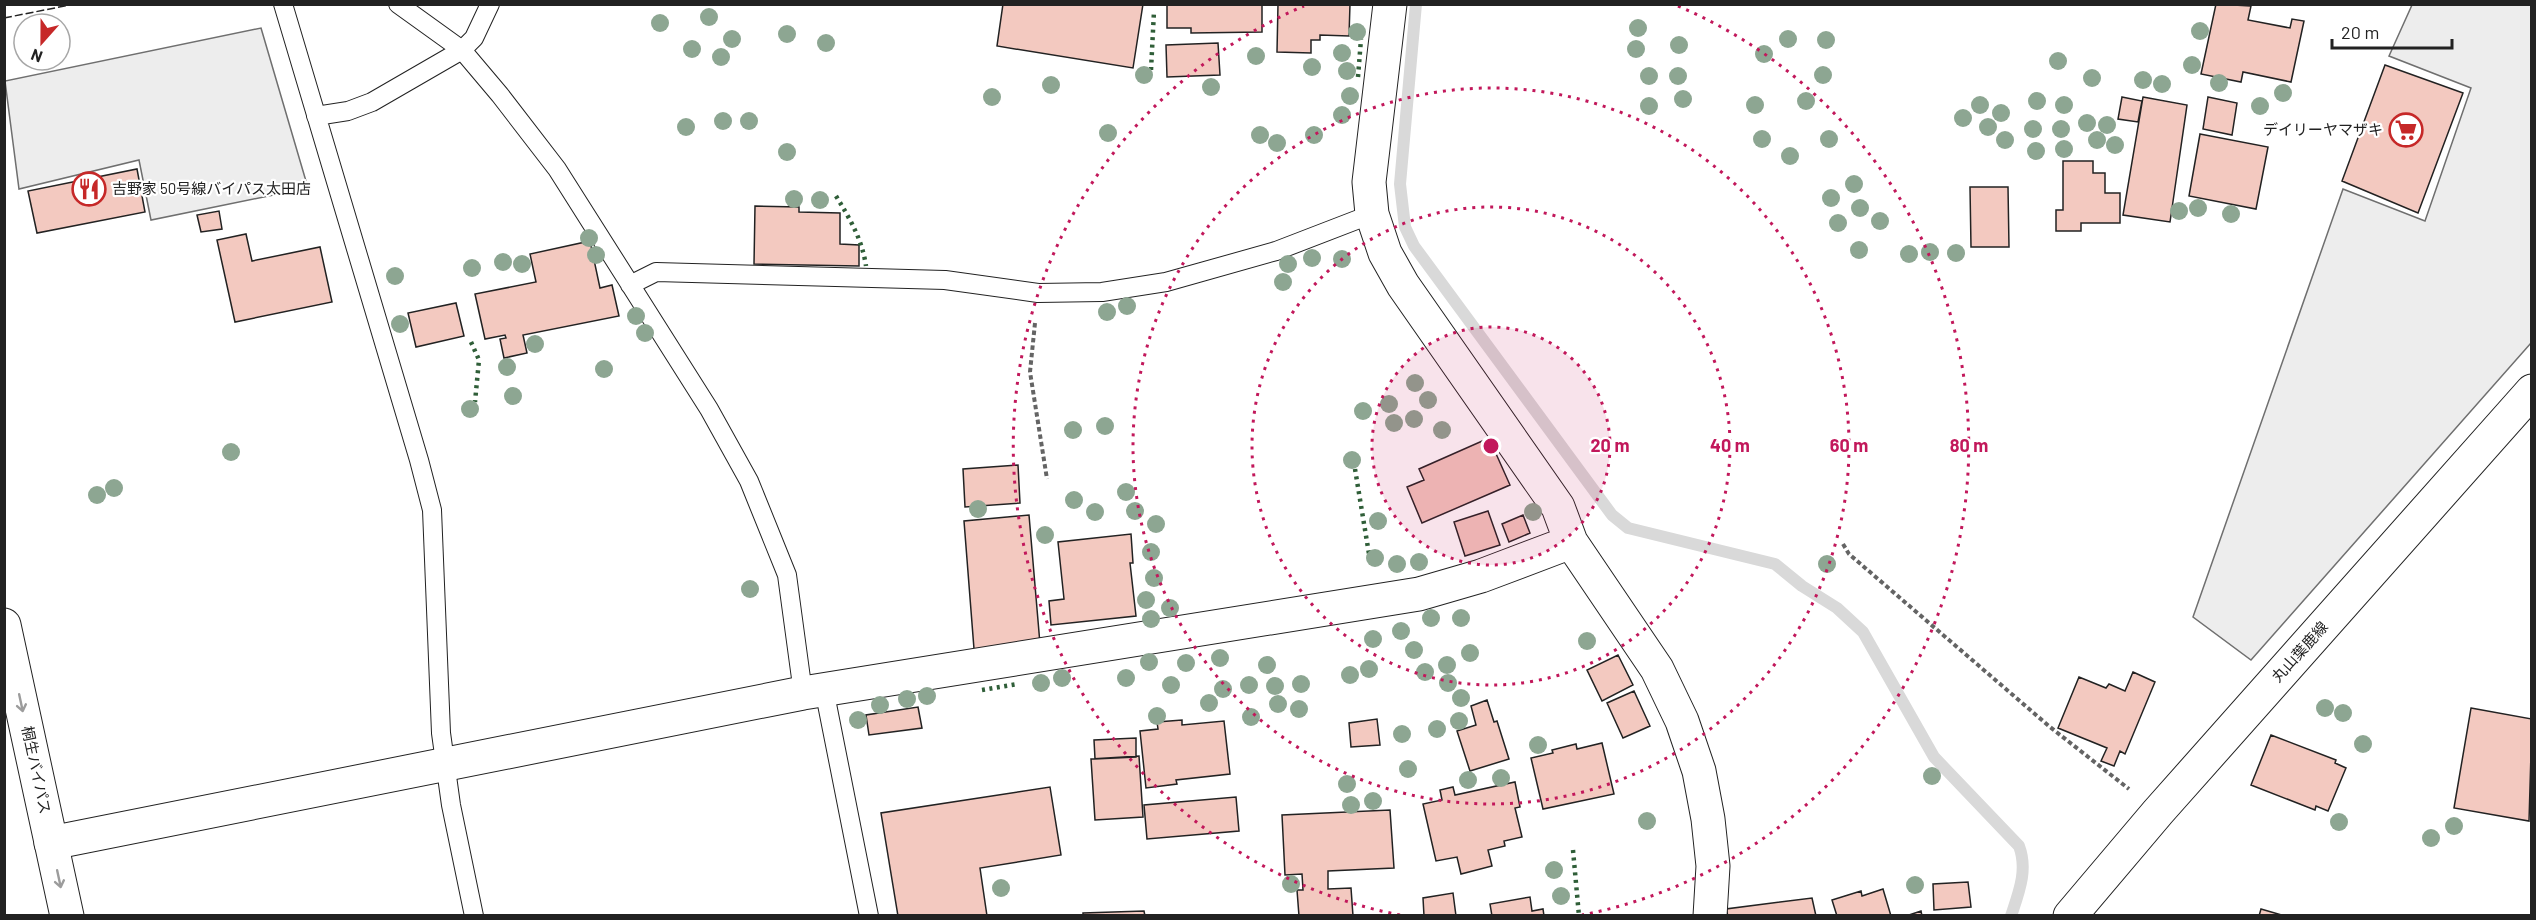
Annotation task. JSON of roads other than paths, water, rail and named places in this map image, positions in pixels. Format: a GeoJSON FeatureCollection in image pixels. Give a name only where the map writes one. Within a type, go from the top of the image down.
{"type":"FeatureCollection","features":[{"type":"Feature","properties":{"kind":"main road"},"geometry":{"type":"LineString","coordinates":[[1390,4],[1369,182],[1372,214],[1385,253],[1403,285],[1558,507],[1571,542],[1657,669],[1682,721],[1699,771],[1708,819],[1713,866],[1710,915]]}},
{"type":"Feature","properties":{"kind":"main road","name":"丸山葉鹿線"},"geometry":{"type":"LineString","coordinates":[[2070,915],[2158,812],[2532,390]]}},
{"type":"Feature","properties":{"kind":"main road"},"geometry":{"type":"LineString","coordinates":[[51,843],[813,691],[1419,594],[1481,576],[1571,542]]}},
{"type":"Feature","properties":{"kind":"main road","name":"桐生バイパス"},"geometry":{"type":"LineString","coordinates":[[4,625],[67,915]]}},
{"type":"Feature","properties":{"kind":"lane"},"geometry":{"type":"LineString","coordinates":[[283,4],[432,510],[437,691],[445,765],[474,915]]}},
{"type":"Feature","properties":{"kind":"lane"},"geometry":{"type":"LineString","coordinates":[[398,4],[462,50],[557,169],[715,419],[749,481],[772,532],[787,575],[813,691],[869,915]]}},
{"type":"Feature","properties":{"kind":"lane"},"geometry":{"type":"LineString","coordinates":[[316,116],[348,111],[372,102],[462,50],[474,38],[490,4]]}},
{"type":"Feature","properties":{"kind":"lane"},"geometry":{"type":"LineString","coordinates":[[630,285],[656,272],[945,280],[1038,293],[1102,292],[1166,282],[1276,251],[1372,214]]}},
{"type":"Feature","properties":{"kind":"waterway"},"geometry":{"type":"LineString","coordinates":[[1416,4],[1400,184],[1405,227],[1414,246],[1612,515],[1628,528],[1775,564],[1802,586],[1837,608],[1863,632],[1934,757],[2019,846],[2023,872],[2011,916]]}},
{"type":"Feature","properties":{"kind":"place","name":"デイリーヤマザキ"},"geometry":{"type":"Point","coordinates":[2406,130]}},
{"type":"Feature","properties":{"kind":"place","name":"吉野家 50号線バイパス太田店"},"geometry":{"type":"Point","coordinates":[89,189]}}]}
